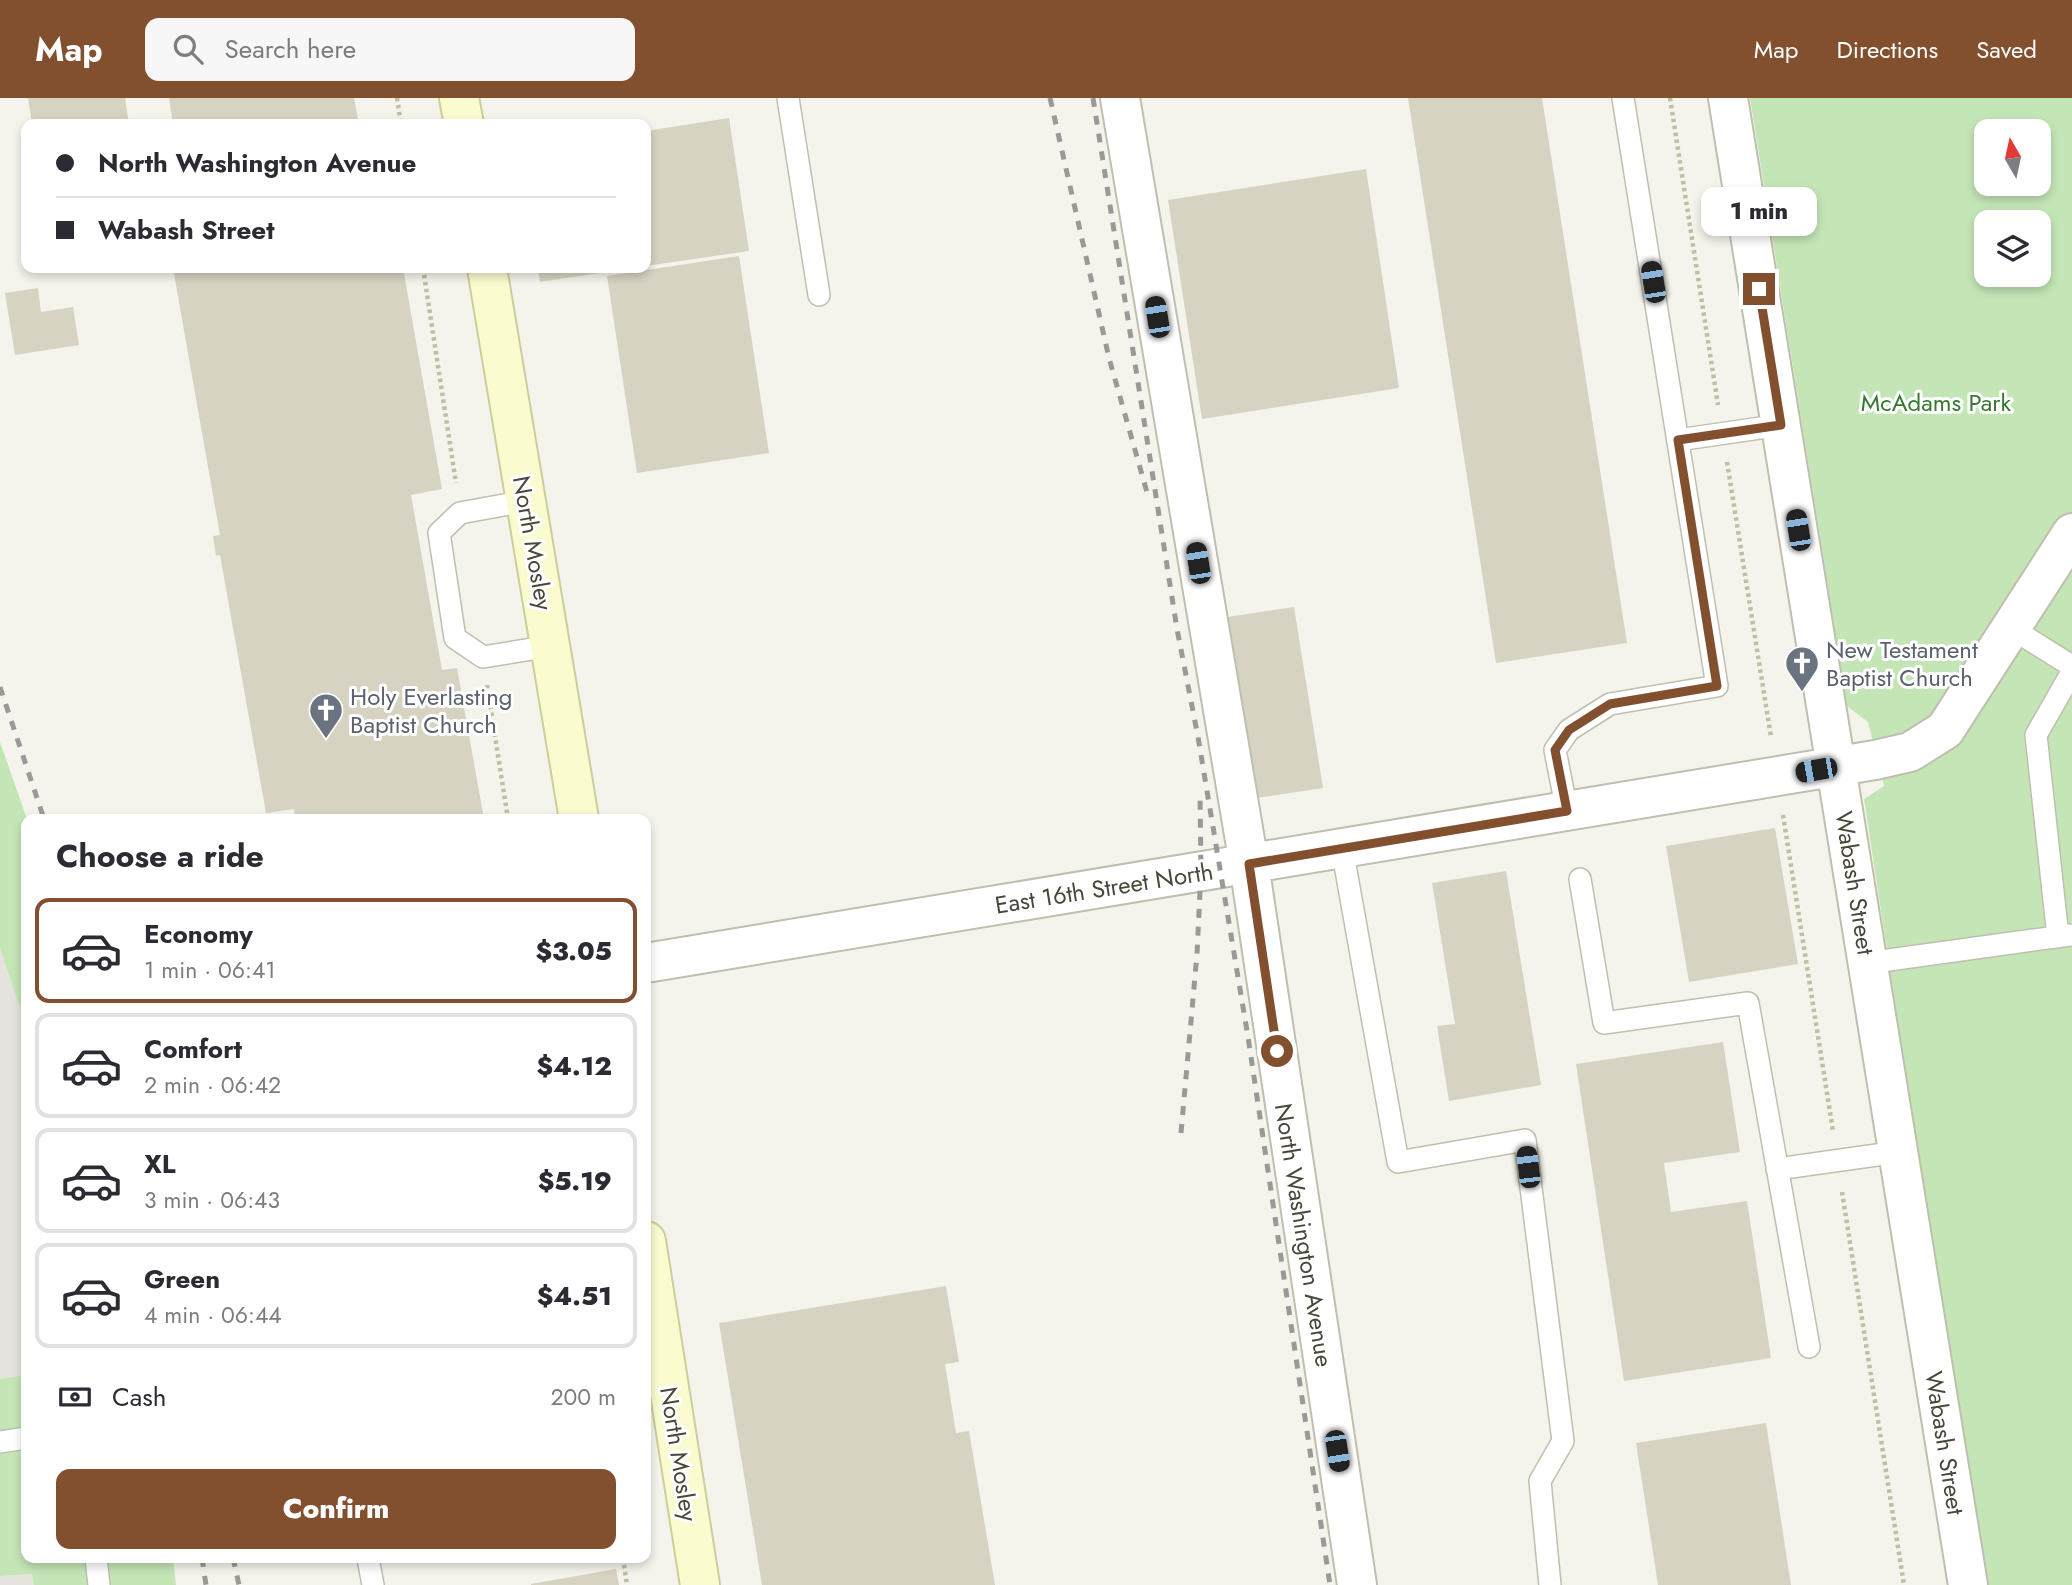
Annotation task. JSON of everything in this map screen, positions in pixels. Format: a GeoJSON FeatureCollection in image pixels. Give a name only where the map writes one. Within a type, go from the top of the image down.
{"type":"FeatureCollection","features":[{"type":"Feature","properties":{"kind":"street"},"geometry":{"type":"LineString","coordinates":[[459,98],[463,119]]}},
{"type":"Feature","properties":{"kind":"street","name":"North Washington Avenue"},"geometry":{"type":"LineString","coordinates":[[1120,98],[1249,864],[1357,1585]]}},
{"type":"Feature","properties":{"kind":"street","name":"Wabash Street"},"geometry":{"type":"LineString","coordinates":[[1728,98],[1968,1585]]}},
{"type":"Feature","properties":{"kind":"street","name":"North Mosley"},"geometry":{"type":"LineString","coordinates":[[488,273],[578,814]]}},
{"type":"Feature","properties":{"kind":"street","name":"East 16th Street North"},"geometry":{"type":"LineString","coordinates":[[651,961],[1249,864],[1910,752],[1945,730],[2072,533]]}},
{"type":"Feature","properties":{"kind":"street","name":"North Mosley"},"geometry":{"type":"LineString","coordinates":[[651,1273],[700,1585]]}},
{"type":"Feature","properties":{"kind":"lane"},"geometry":{"type":"LineString","coordinates":[[788,98],[819,295]]}},
{"type":"Feature","properties":{"kind":"lane"},"geometry":{"type":"LineString","coordinates":[[1567,811],[1555,750],[1569,730],[1610,704],[1717,686],[1623,98]]}},
{"type":"Feature","properties":{"kind":"lane"},"geometry":{"type":"LineString","coordinates":[[1678,440],[1781,425]]}},
{"type":"Feature","properties":{"kind":"lane"},"geometry":{"type":"LineString","coordinates":[[526,501],[460,513],[439,533],[455,638],[483,657],[550,646]]}},
{"type":"Feature","properties":{"kind":"lane"},"geometry":{"type":"LineString","coordinates":[[2011,628],[2072,666]]}},
{"type":"Feature","properties":{"kind":"lane"},"geometry":{"type":"LineString","coordinates":[[1867,963],[2065,936],[2036,735],[2072,672]]}},
{"type":"Feature","properties":{"kind":"lane"},"geometry":{"type":"LineString","coordinates":[[1342,848],[1398,1162],[1525,1140],[1563,1441],[1540,1481],[1550,1585]]}},
{"type":"Feature","properties":{"kind":"lane"},"geometry":{"type":"LineString","coordinates":[[1580,879],[1604,1023],[1748,1003],[1809,1347]]}},
{"type":"Feature","properties":{"kind":"lane"},"geometry":{"type":"LineString","coordinates":[[1777,1170],[1898,1152]]}},
{"type":"Feature","properties":{"kind":"lane"},"geometry":{"type":"LineString","coordinates":[[0,1442],[21,1439]]}},
{"type":"Feature","properties":{"kind":"lane"},"geometry":{"type":"LineString","coordinates":[[97,1563],[99,1585]]}},
{"type":"Feature","properties":{"kind":"lane"},"geometry":{"type":"LineString","coordinates":[[369,1563],[373,1585]]}},
{"type":"Feature","properties":{"kind":"path"},"geometry":{"type":"LineString","coordinates":[[397,98],[400,119]]}},
{"type":"Feature","properties":{"kind":"path"},"geometry":{"type":"LineString","coordinates":[[1670,98],[1904,1585]]}},
{"type":"Feature","properties":{"kind":"path"},"geometry":{"type":"LineString","coordinates":[[624,1563],[627,1585]]}},
{"type":"Feature","properties":{"kind":"shaded area"},"geometry":{"type":"Polygon","coordinates":[[[0,948],[21,1011],[21,1376],[0,1379],[0,948]]]}},
{"type":"Feature","properties":{"kind":"shaded area"},"geometry":{"type":"Polygon","coordinates":[[[33,1574],[34,1585],[0,1585],[0,1576],[33,1574]]]}},
{"type":"Feature","properties":{"kind":"green space","name":"McAdams Park"},"geometry":{"type":"Polygon","coordinates":[[[1750,98],[2072,98],[2072,1585],[1986,1585],[1864,799],[1884,786],[1868,722],[1847,706],[1750,98]]]}},
{"type":"Feature","properties":{"kind":"green space"},"geometry":{"type":"Polygon","coordinates":[[[0,742],[25,814],[21,814],[21,1011],[0,948],[0,742]]]}},
{"type":"Feature","properties":{"kind":"green space"},"geometry":{"type":"Polygon","coordinates":[[[21,1376],[21,1563],[174,1563],[176,1585],[34,1585],[32,1574],[0,1576],[0,1379],[21,1376]]]}},
{"type":"Feature","properties":{"kind":"building"},"geometry":{"type":"Polygon","coordinates":[[[28,98],[125,98],[128,119],[31,119],[28,98]]]}},
{"type":"Feature","properties":{"kind":"building"},"geometry":{"type":"Polygon","coordinates":[[[169,98],[354,98],[358,119],[172,119],[169,98]]]}},
{"type":"Feature","properties":{"kind":"building"},"geometry":{"type":"Polygon","coordinates":[[[1408,98],[1542,98],[1627,643],[1496,663],[1408,98]]]}},
{"type":"Feature","properties":{"kind":"building"},"geometry":{"type":"Polygon","coordinates":[[[729,118],[749,251],[651,265],[651,130],[729,118]]]}},
{"type":"Feature","properties":{"kind":"building"},"geometry":{"type":"Polygon","coordinates":[[[1366,169],[1399,388],[1202,419],[1168,200],[1366,169]]]}},
{"type":"Feature","properties":{"kind":"building"},"geometry":{"type":"Polygon","coordinates":[[[739,256],[769,453],[637,473],[607,276],[651,273],[651,269],[739,256]]]}},
{"type":"Feature","properties":{"kind":"building"},"geometry":{"type":"Polygon","coordinates":[[[174,273],[404,273],[442,489],[411,495],[442,670],[457,668],[483,814],[294,814],[294,809],[266,813],[220,555],[216,556],[213,536],[220,535],[174,273]]]}},
{"type":"Feature","properties":{"kind":"building"},"geometry":{"type":"Polygon","coordinates":[[[539,273],[600,273],[540,282],[539,273]]]}},
{"type":"Feature","properties":{"kind":"building"},"geometry":{"type":"Polygon","coordinates":[[[38,288],[41,312],[73,307],[79,345],[15,355],[5,293],[38,288]]]}},
{"type":"Feature","properties":{"kind":"building"},"geometry":{"type":"Polygon","coordinates":[[[1294,607],[1323,788],[1250,799],[1221,618],[1294,607]]]}},
{"type":"Feature","properties":{"kind":"building"},"geometry":{"type":"Polygon","coordinates":[[[1775,828],[1798,964],[1689,982],[1666,846],[1775,828]]]}},
{"type":"Feature","properties":{"kind":"building"},"geometry":{"type":"Polygon","coordinates":[[[1506,871],[1541,1085],[1449,1101],[1437,1026],[1455,1024],[1432,883],[1506,871]]]}},
{"type":"Feature","properties":{"kind":"building"},"geometry":{"type":"Polygon","coordinates":[[[1723,1042],[1740,1152],[1664,1163],[1671,1212],[1747,1201],[1771,1358],[1624,1381],[1576,1064],[1723,1042]]]}},
{"type":"Feature","properties":{"kind":"building"},"geometry":{"type":"Polygon","coordinates":[[[946,1286],[959,1362],[945,1364],[956,1433],[969,1431],[995,1585],[762,1585],[719,1323],[946,1286]]]}},
{"type":"Feature","properties":{"kind":"building"},"geometry":{"type":"Polygon","coordinates":[[[1766,1423],[1791,1585],[1658,1585],[1636,1443],[1766,1423]]]}},
{"type":"Feature","properties":{"kind":"building"},"geometry":{"type":"Polygon","coordinates":[[[616,1569],[619,1585],[531,1585],[531,1584],[616,1569]]]}},
{"type":"Feature","properties":{"kind":"railway"},"geometry":{"type":"LineString","coordinates":[[1050,98],[1109,358],[1148,496]]}},
{"type":"Feature","properties":{"kind":"railway"},"geometry":{"type":"LineString","coordinates":[[1093,98],[1177,629],[1198,737],[1248,1037],[1330,1585]]}},
{"type":"Feature","properties":{"kind":"railway"},"geometry":{"type":"LineString","coordinates":[[0,687],[42,814]]}},
{"type":"Feature","properties":{"kind":"railway"},"geometry":{"type":"LineString","coordinates":[[1181,1133],[1197,954],[1201,871],[1200,794]]}},
{"type":"Feature","properties":{"kind":"railway"},"geometry":{"type":"LineString","coordinates":[[203,1563],[206,1585]]}},
{"type":"Feature","properties":{"kind":"railway"},"geometry":{"type":"LineString","coordinates":[[234,1563],[239,1585]]}},
{"type":"Feature","properties":{"kind":"place","name":"New Testament Baptist Church"},"geometry":{"type":"Point","coordinates":[1802,693]}},
{"type":"Feature","properties":{"kind":"place","name":"Holy Everlasting Baptist Church"},"geometry":{"type":"Point","coordinates":[326,740]}},
{"type":"Feature","properties":{"kind":"route"},"geometry":{"type":"LineString","coordinates":[[1277,1051],[1249,864],[1567,811],[1555,750],[1569,730],[1610,704],[1717,686],[1678,440],[1781,425],[1759,289]]}}]}
